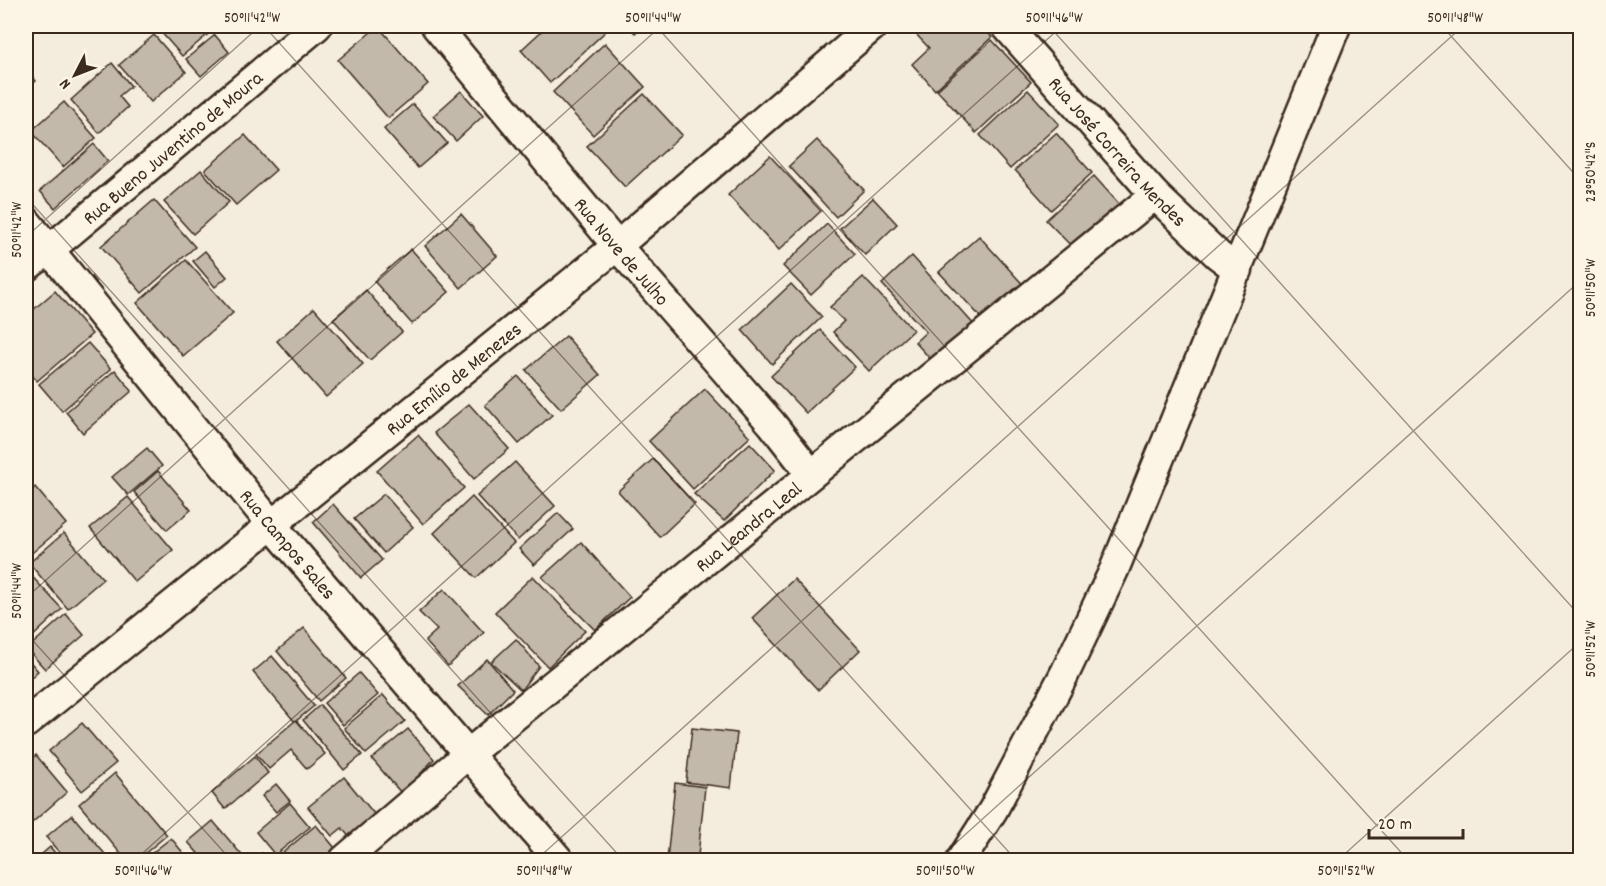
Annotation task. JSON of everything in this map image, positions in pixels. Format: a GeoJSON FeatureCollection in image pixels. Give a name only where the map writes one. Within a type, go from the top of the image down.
{"type":"FeatureCollection","features":[{"type":"Feature","properties":{"kind":"street","name":"Rua Bueno Juventino de Moura"},"geometry":{"type":"LineString","coordinates":[[26,267],[317,26]]}},
{"type":"Feature","properties":{"kind":"street","name":"Rua Nove de Julho"},"geometry":{"type":"LineString","coordinates":[[436,26],[617,246],[772,424],[811,474]]}},
{"type":"Feature","properties":{"kind":"street","name":"Rua Emílio de Menezes"},"geometry":{"type":"LineString","coordinates":[[26,723],[617,246],[873,26]]}},
{"type":"Feature","properties":{"kind":"street","name":"Rua José Correira Mendes"},"geometry":{"type":"LineString","coordinates":[[1006,26],[1155,195],[1218,255],[1238,270]]}},
{"type":"Feature","properties":{"kind":"street"},"geometry":{"type":"LineString","coordinates":[[961,861],[993,810],[1038,725],[1114,570],[1336,26]]}},
{"type":"Feature","properties":{"kind":"street","name":"Rua Leandra Leal"},"geometry":{"type":"LineString","coordinates":[[344,861],[468,754],[1155,195]]}},
{"type":"Feature","properties":{"kind":"street","name":"Rua Campos Sales"},"geometry":{"type":"LineString","coordinates":[[26,221],[271,524],[559,861]]}},
{"type":"Feature","properties":{"kind":"building"},"geometry":{"type":"Polygon","coordinates":[[[166,26],[218,26],[182,56],[160,31],[166,26]]]}},
{"type":"Feature","properties":{"kind":"building"},"geometry":{"type":"Polygon","coordinates":[[[378,26],[428,84],[388,118],[338,60],[378,26]]]}},
{"type":"Feature","properties":{"kind":"building"},"geometry":{"type":"Polygon","coordinates":[[[547,26],[600,26],[606,31],[550,83],[521,50],[547,26]]]}},
{"type":"Feature","properties":{"kind":"building"},"geometry":{"type":"Polygon","coordinates":[[[628,26],[643,26],[635,33],[628,26]]]}},
{"type":"Feature","properties":{"kind":"building"},"geometry":{"type":"Polygon","coordinates":[[[919,26],[981,26],[992,37],[935,90],[912,64],[929,48],[913,31],[919,26]]]}},
{"type":"Feature","properties":{"kind":"building"},"geometry":{"type":"Polygon","coordinates":[[[154,35],[186,72],[151,102],[119,65],[154,35]]]}},
{"type":"Feature","properties":{"kind":"building"},"geometry":{"type":"Polygon","coordinates":[[[215,35],[229,52],[201,76],[186,59],[215,35]]]}},
{"type":"Feature","properties":{"kind":"building"},"geometry":{"type":"Polygon","coordinates":[[[992,40],[1031,82],[976,133],[937,90],[992,40]]]}},
{"type":"Feature","properties":{"kind":"building"},"geometry":{"type":"Polygon","coordinates":[[[605,43],[645,87],[593,135],[553,92],[605,43]]]}},
{"type":"Feature","properties":{"kind":"building"},"geometry":{"type":"Polygon","coordinates":[[[112,63],[131,86],[119,96],[128,107],[99,133],[71,100],[112,63]]]}},
{"type":"Feature","properties":{"kind":"building"},"geometry":{"type":"Polygon","coordinates":[[[26,68],[36,81],[26,90],[26,68]]]}},
{"type":"Feature","properties":{"kind":"building"},"geometry":{"type":"Polygon","coordinates":[[[1028,90],[1059,124],[1010,169],[980,135],[1028,90]]]}},
{"type":"Feature","properties":{"kind":"building"},"geometry":{"type":"Polygon","coordinates":[[[461,91],[483,116],[456,141],[433,116],[461,91]]]}},
{"type":"Feature","properties":{"kind":"building"},"geometry":{"type":"Polygon","coordinates":[[[644,94],[682,135],[625,187],[587,146],[644,94]]]}},
{"type":"Feature","properties":{"kind":"building"},"geometry":{"type":"Polygon","coordinates":[[[64,102],[96,138],[63,167],[31,131],[64,102]]]}},
{"type":"Feature","properties":{"kind":"building"},"geometry":{"type":"Polygon","coordinates":[[[413,104],[447,143],[418,168],[384,129],[413,104]]]}},
{"type":"Feature","properties":{"kind":"building"},"geometry":{"type":"Polygon","coordinates":[[[1056,133],[1092,173],[1051,210],[1015,170],[1056,133]]]}},
{"type":"Feature","properties":{"kind":"building"},"geometry":{"type":"Polygon","coordinates":[[[245,135],[276,170],[236,205],[205,170],[245,135]]]}},
{"type":"Feature","properties":{"kind":"building"},"geometry":{"type":"Polygon","coordinates":[[[817,140],[864,190],[836,217],[789,166],[817,140]]]}},
{"type":"Feature","properties":{"kind":"building"},"geometry":{"type":"Polygon","coordinates":[[[94,144],[108,161],[55,208],[40,191],[94,144]]]}},
{"type":"Feature","properties":{"kind":"building"},"geometry":{"type":"Polygon","coordinates":[[[770,156],[821,211],[779,250],[728,195],[770,156]]]}},
{"type":"Feature","properties":{"kind":"building"},"geometry":{"type":"Polygon","coordinates":[[[201,170],[229,202],[193,234],[164,202],[201,170]]]}},
{"type":"Feature","properties":{"kind":"building"},"geometry":{"type":"Polygon","coordinates":[[[1094,176],[1120,205],[1076,251],[1046,220],[1094,176]]]}},
{"type":"Feature","properties":{"kind":"building"},"geometry":{"type":"Polygon","coordinates":[[[873,198],[897,224],[865,255],[840,228],[873,198]]]}},
{"type":"Feature","properties":{"kind":"building"},"geometry":{"type":"Polygon","coordinates":[[[154,200],[195,247],[142,293],[101,246],[154,200]]]}},
{"type":"Feature","properties":{"kind":"building"},"geometry":{"type":"Polygon","coordinates":[[[461,214],[497,256],[461,288],[425,246],[461,214]]]}},
{"type":"Feature","properties":{"kind":"building"},"geometry":{"type":"Polygon","coordinates":[[[827,224],[855,254],[811,295],[783,266],[827,224]]]}},
{"type":"Feature","properties":{"kind":"building"},"geometry":{"type":"Polygon","coordinates":[[[979,236],[1027,289],[988,325],[939,272],[979,236]]]}},
{"type":"Feature","properties":{"kind":"building"},"geometry":{"type":"Polygon","coordinates":[[[411,249],[449,292],[412,324],[374,281],[411,249]]]}},
{"type":"Feature","properties":{"kind":"building"},"geometry":{"type":"Polygon","coordinates":[[[205,251],[227,277],[215,287],[193,261],[205,251]]]}},
{"type":"Feature","properties":{"kind":"building"},"geometry":{"type":"Polygon","coordinates":[[[912,256],[976,327],[935,364],[915,342],[926,332],[882,284],[912,256]]]}},
{"type":"Feature","properties":{"kind":"building"},"geometry":{"type":"Polygon","coordinates":[[[186,260],[233,313],[183,356],[137,303],[186,260]]]}},
{"type":"Feature","properties":{"kind":"building"},"geometry":{"type":"Polygon","coordinates":[[[863,277],[913,330],[869,371],[833,332],[844,321],[830,307],[863,277]]]}},
{"type":"Feature","properties":{"kind":"building"},"geometry":{"type":"Polygon","coordinates":[[[791,284],[822,317],[772,364],[742,330],[791,284]]]}},
{"type":"Feature","properties":{"kind":"building"},"geometry":{"type":"Polygon","coordinates":[[[366,290],[402,332],[370,360],[333,319],[366,290]]]}},
{"type":"Feature","properties":{"kind":"building"},"geometry":{"type":"Polygon","coordinates":[[[55,291],[92,334],[37,381],[26,368],[26,316],[55,291]]]}},
{"type":"Feature","properties":{"kind":"building"},"geometry":{"type":"Polygon","coordinates":[[[314,308],[363,364],[326,397],[277,341],[314,308]]]}},
{"type":"Feature","properties":{"kind":"building"},"geometry":{"type":"Polygon","coordinates":[[[820,330],[855,367],[806,413],[771,376],[820,330]]]}},
{"type":"Feature","properties":{"kind":"building"},"geometry":{"type":"Polygon","coordinates":[[[566,336],[600,375],[561,409],[526,370],[566,336]]]}},
{"type":"Feature","properties":{"kind":"building"},"geometry":{"type":"Polygon","coordinates":[[[88,343],[111,369],[62,411],[39,384],[88,343]]]}},
{"type":"Feature","properties":{"kind":"building"},"geometry":{"type":"Polygon","coordinates":[[[115,370],[132,391],[83,433],[66,412],[115,370]]]}},
{"type":"Feature","properties":{"kind":"building"},"geometry":{"type":"Polygon","coordinates":[[[518,376],[552,415],[519,444],[485,405],[518,376]]]}},
{"type":"Feature","properties":{"kind":"building"},"geometry":{"type":"Polygon","coordinates":[[[705,389],[750,437],[693,489],[649,441],[705,389]]]}},
{"type":"Feature","properties":{"kind":"building"},"geometry":{"type":"Polygon","coordinates":[[[469,404],[509,449],[474,479],[434,433],[469,404]]]}},
{"type":"Feature","properties":{"kind":"building"},"geometry":{"type":"Polygon","coordinates":[[[418,435],[464,488],[423,524],[377,471],[418,435]]]}},
{"type":"Feature","properties":{"kind":"building"},"geometry":{"type":"Polygon","coordinates":[[[750,443],[775,470],[724,521],[694,494],[750,443]]]}},
{"type":"Feature","properties":{"kind":"building"},"geometry":{"type":"Polygon","coordinates":[[[147,448],[162,466],[128,495],[112,477],[147,448]]]}},
{"type":"Feature","properties":{"kind":"building"},"geometry":{"type":"Polygon","coordinates":[[[653,459],[695,504],[660,537],[618,491],[653,459]]]}},
{"type":"Feature","properties":{"kind":"building"},"geometry":{"type":"Polygon","coordinates":[[[515,462],[555,506],[518,540],[477,496],[515,462]]]}},
{"type":"Feature","properties":{"kind":"building"},"geometry":{"type":"Polygon","coordinates":[[[158,471],[191,510],[167,530],[134,492],[158,471]]]}},
{"type":"Feature","properties":{"kind":"building"},"geometry":{"type":"Polygon","coordinates":[[[35,487],[66,524],[26,558],[26,496],[35,487]]]}},
{"type":"Feature","properties":{"kind":"building"},"geometry":{"type":"Polygon","coordinates":[[[384,494],[413,527],[384,553],[354,519],[384,494]]]}},
{"type":"Feature","properties":{"kind":"building"},"geometry":{"type":"Polygon","coordinates":[[[128,497],[173,550],[135,582],[90,528],[128,497]]]}},
{"type":"Feature","properties":{"kind":"building"},"geometry":{"type":"Polygon","coordinates":[[[472,497],[514,543],[476,578],[434,533],[472,497]]]}},
{"type":"Feature","properties":{"kind":"building"},"geometry":{"type":"Polygon","coordinates":[[[333,504],[382,560],[361,578],[313,522],[333,504]]]}},
{"type":"Feature","properties":{"kind":"building"},"geometry":{"type":"Polygon","coordinates":[[[558,513],[573,529],[534,565],[519,549],[558,513]]]}},
{"type":"Feature","properties":{"kind":"building"},"geometry":{"type":"Polygon","coordinates":[[[64,533],[103,579],[68,609],[29,563],[64,533]]]}},
{"type":"Feature","properties":{"kind":"building"},"geometry":{"type":"Polygon","coordinates":[[[581,542],[630,597],[595,630],[542,577],[581,542]]]}},
{"type":"Feature","properties":{"kind":"building"},"geometry":{"type":"Polygon","coordinates":[[[26,570],[62,609],[26,643],[26,570]]]}},
{"type":"Feature","properties":{"kind":"building"},"geometry":{"type":"Polygon","coordinates":[[[533,576],[585,631],[548,667],[495,612],[533,576]]]}},
{"type":"Feature","properties":{"kind":"building"},"geometry":{"type":"Polygon","coordinates":[[[794,579],[860,650],[818,690],[752,618],[794,579]]]}},
{"type":"Feature","properties":{"kind":"building"},"geometry":{"type":"Polygon","coordinates":[[[444,589],[484,633],[448,666],[425,641],[437,630],[419,612],[444,589]]]}},
{"type":"Feature","properties":{"kind":"building"},"geometry":{"type":"Polygon","coordinates":[[[66,614],[84,635],[45,669],[27,649],[66,614]]]}},
{"type":"Feature","properties":{"kind":"building"},"geometry":{"type":"Polygon","coordinates":[[[304,628],[346,678],[319,701],[277,651],[304,628]]]}},
{"type":"Feature","properties":{"kind":"building"},"geometry":{"type":"Polygon","coordinates":[[[516,639],[539,666],[521,690],[491,662],[516,639]]]}},
{"type":"Feature","properties":{"kind":"building"},"geometry":{"type":"Polygon","coordinates":[[[272,656],[314,706],[295,722],[253,672],[272,656]]]}},
{"type":"Feature","properties":{"kind":"building"},"geometry":{"type":"Polygon","coordinates":[[[26,657],[38,671],[26,682],[26,657]]]}},
{"type":"Feature","properties":{"kind":"building"},"geometry":{"type":"Polygon","coordinates":[[[487,659],[513,690],[488,715],[458,686],[487,659]]]}},
{"type":"Feature","properties":{"kind":"building"},"geometry":{"type":"Polygon","coordinates":[[[359,673],[378,695],[343,725],[324,703],[359,673]]]}},
{"type":"Feature","properties":{"kind":"building"},"geometry":{"type":"Polygon","coordinates":[[[383,695],[405,721],[366,754],[344,728],[383,695]]]}},
{"type":"Feature","properties":{"kind":"building"},"geometry":{"type":"Polygon","coordinates":[[[320,705],[362,755],[344,770],[303,720],[320,705]]]}},
{"type":"Feature","properties":{"kind":"building"},"geometry":{"type":"Polygon","coordinates":[[[296,720],[325,754],[307,769],[291,750],[269,769],[256,754],[296,720]]]}},
{"type":"Feature","properties":{"kind":"building"},"geometry":{"type":"Polygon","coordinates":[[[82,723],[116,763],[82,791],[49,751],[82,723]]]}},
{"type":"Feature","properties":{"kind":"building"},"geometry":{"type":"Polygon","coordinates":[[[692,728],[737,733],[731,788],[686,782],[692,728]]]}},
{"type":"Feature","properties":{"kind":"building"},"geometry":{"type":"Polygon","coordinates":[[[408,729],[434,759],[402,794],[372,759],[408,729]]]}},
{"type":"Feature","properties":{"kind":"building"},"geometry":{"type":"Polygon","coordinates":[[[36,755],[67,792],[26,828],[26,764],[36,755]]]}},
{"type":"Feature","properties":{"kind":"building"},"geometry":{"type":"Polygon","coordinates":[[[255,756],[268,773],[225,809],[212,793],[255,756]]]}},
{"type":"Feature","properties":{"kind":"building"},"geometry":{"type":"Polygon","coordinates":[[[115,773],[167,835],[137,860],[126,860],[79,804],[115,773]]]}},
{"type":"Feature","properties":{"kind":"building"},"geometry":{"type":"Polygon","coordinates":[[[344,777],[375,815],[350,838],[342,828],[332,836],[308,807],[344,777]]]}},
{"type":"Feature","properties":{"kind":"building"},"geometry":{"type":"Polygon","coordinates":[[[675,783],[705,787],[698,856],[715,858],[715,860],[667,860],[675,783]]]}},
{"type":"Feature","properties":{"kind":"building"},"geometry":{"type":"Polygon","coordinates":[[[276,784],[290,801],[276,812],[262,796],[276,784]]]}},
{"type":"Feature","properties":{"kind":"building"},"geometry":{"type":"Polygon","coordinates":[[[290,803],[310,827],[275,855],[256,832],[290,803]]]}},
{"type":"Feature","properties":{"kind":"building"},"geometry":{"type":"Polygon","coordinates":[[[72,815],[110,860],[66,860],[46,837],[72,815]]]}},
{"type":"Feature","properties":{"kind":"building"},"geometry":{"type":"Polygon","coordinates":[[[213,821],[246,860],[204,860],[188,842],[213,821]]]}},
{"type":"Feature","properties":{"kind":"building"},"geometry":{"type":"Polygon","coordinates":[[[316,825],[335,848],[322,860],[274,860],[316,825]]]}},
{"type":"Feature","properties":{"kind":"building"},"geometry":{"type":"Polygon","coordinates":[[[171,838],[189,860],[143,860],[171,838]]]}},
{"type":"Feature","properties":{"kind":"building"},"geometry":{"type":"Polygon","coordinates":[[[50,847],[61,860],[35,860],[50,847]]]}},
{"type":"Feature","properties":{"kind":"building"},"geometry":{"type":"Polygon","coordinates":[[[262,853],[268,860],[253,860],[262,853]]]}}]}
